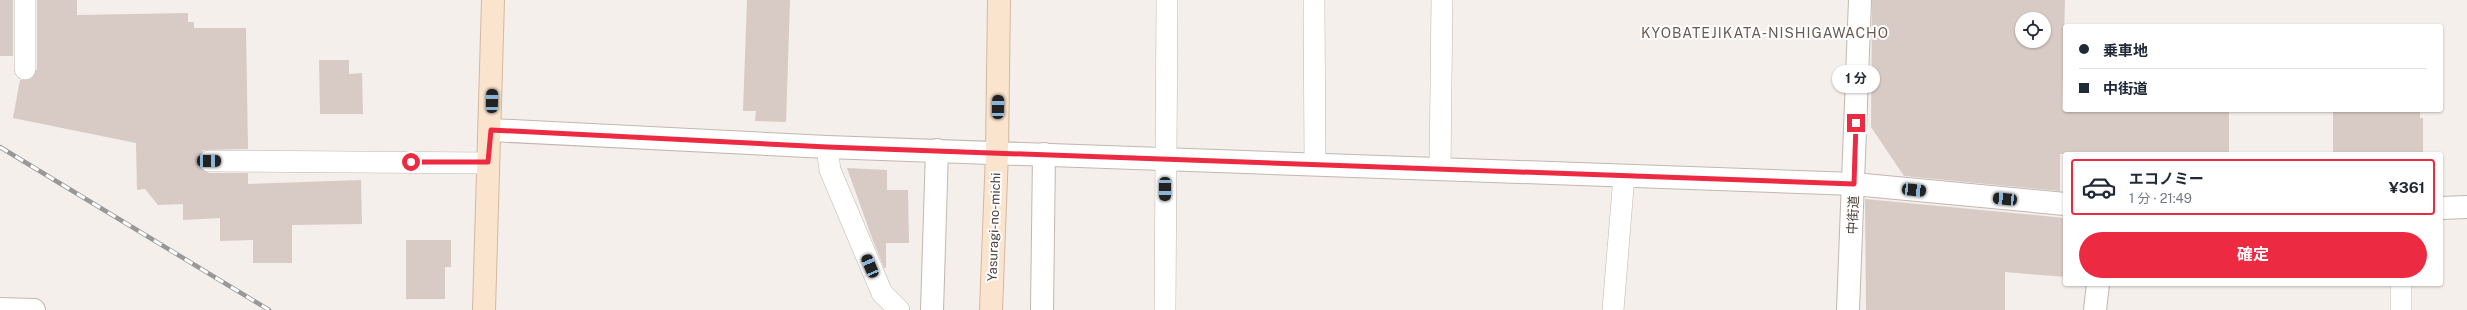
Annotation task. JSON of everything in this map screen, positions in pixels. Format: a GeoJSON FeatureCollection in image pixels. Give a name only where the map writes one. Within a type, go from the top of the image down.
{"type":"FeatureCollection","features":[{"type":"Feature","properties":{"kind":"street"},"geometry":{"type":"LineString","coordinates":[[484,310],[488,162],[491,130],[493,0]]}},
{"type":"Feature","properties":{"kind":"street","name":"Yasuragi-no-michi"},"geometry":{"type":"LineString","coordinates":[[991,310],[997,152],[999,0]]}},
{"type":"Feature","properties":{"kind":"street","name":"中街道"},"geometry":{"type":"LineString","coordinates":[[1848,310],[1860,0]]}},
{"type":"Feature","properties":{"kind":"street"},"geometry":{"type":"LineString","coordinates":[[491,130],[827,147],[1854,184],[2063,204]]}},
{"type":"Feature","properties":{"kind":"street"},"geometry":{"type":"LineString","coordinates":[[932,310],[936,150]]}},
{"type":"Feature","properties":{"kind":"street"},"geometry":{"type":"LineString","coordinates":[[1042,310],[1044,154]]}},
{"type":"Feature","properties":{"kind":"street"},"geometry":{"type":"LineString","coordinates":[[2443,208],[2467,208]]}},
{"type":"Feature","properties":{"kind":"street"},"geometry":{"type":"LineString","coordinates":[[2095,310],[2098,286]]}},
{"type":"Feature","properties":{"kind":"street"},"geometry":{"type":"LineString","coordinates":[[0,309],[34,310]]}},
{"type":"Feature","properties":{"kind":"lane"},"geometry":{"type":"LineString","coordinates":[[25,69],[26,0]]}},
{"type":"Feature","properties":{"kind":"lane"},"geometry":{"type":"LineString","coordinates":[[1165,310],[1167,0]]}},
{"type":"Feature","properties":{"kind":"lane"},"geometry":{"type":"LineString","coordinates":[[1314,0],[1315,164]]}},
{"type":"Feature","properties":{"kind":"lane"},"geometry":{"type":"LineString","coordinates":[[1440,169],[1442,0]]}},
{"type":"Feature","properties":{"kind":"lane"},"geometry":{"type":"LineString","coordinates":[[827,147],[830,170],[882,293],[900,310]]}},
{"type":"Feature","properties":{"kind":"lane"},"geometry":{"type":"LineString","coordinates":[[209,161],[488,162]]}},
{"type":"Feature","properties":{"kind":"lane"},"geometry":{"type":"LineString","coordinates":[[1613,310],[1624,176]]}},
{"type":"Feature","properties":{"kind":"lane"},"geometry":{"type":"LineString","coordinates":[[2401,286],[2401,310]]}},
{"type":"Feature","properties":{"kind":"building"},"geometry":{"type":"Polygon","coordinates":[[[0,0],[13,0],[13,56],[0,56],[0,0]]]}},
{"type":"Feature","properties":{"kind":"building"},"geometry":{"type":"Polygon","coordinates":[[[37,0],[77,0],[77,15],[188,13],[188,22],[194,22],[194,28],[246,28],[248,149],[203,150],[197,161],[199,167],[209,173],[248,173],[248,184],[361,180],[362,224],[292,225],[292,263],[253,263],[253,240],[220,241],[220,218],[183,220],[183,204],[158,205],[145,189],[137,190],[136,143],[13,118],[20,80],[31,79],[37,69],[37,0]]]}},
{"type":"Feature","properties":{"kind":"building"},"geometry":{"type":"Polygon","coordinates":[[[747,0],[790,0],[786,122],[755,121],[756,111],[743,111],[747,0]]]}},
{"type":"Feature","properties":{"kind":"building"},"geometry":{"type":"Polygon","coordinates":[[[1872,0],[2065,0],[2064,24],[2063,24],[2063,112],[2229,112],[2229,152],[2063,152],[2063,154],[2060,154],[2060,191],[1904,176],[1871,127],[1872,0]]]}},
{"type":"Feature","properties":{"kind":"building"},"geometry":{"type":"Polygon","coordinates":[[[319,60],[349,60],[349,74],[362,73],[363,114],[320,114],[319,60]]]}},
{"type":"Feature","properties":{"kind":"building"},"geometry":{"type":"Polygon","coordinates":[[[2333,112],[2420,112],[2420,118],[2423,118],[2423,152],[2333,152],[2333,112]]]}},
{"type":"Feature","properties":{"kind":"building"},"geometry":{"type":"Polygon","coordinates":[[[847,168],[887,170],[887,190],[908,190],[909,243],[886,243],[886,268],[884,268],[872,238],[847,168]]]}},
{"type":"Feature","properties":{"kind":"building"},"geometry":{"type":"Polygon","coordinates":[[[1865,199],[2063,218],[2063,277],[2005,272],[2005,310],[1866,310],[1865,199]]]}},
{"type":"Feature","properties":{"kind":"building"},"geometry":{"type":"Polygon","coordinates":[[[406,240],[451,240],[451,267],[445,267],[445,299],[406,299],[406,240]]]}},
{"type":"Feature","properties":{"kind":"railway"},"geometry":{"type":"LineString","coordinates":[[0,147],[269,310]]}},
{"type":"Feature","properties":{"kind":"district","name":"KYOBATEJIKATA-NISHIGAWACHO"},"geometry":{"type":"Point","coordinates":[1765,33]}},
{"type":"Feature","properties":{"kind":"route"},"geometry":{"type":"LineString","coordinates":[[411,162],[488,162],[491,130],[827,147],[1854,184],[1856,123]]}}]}
